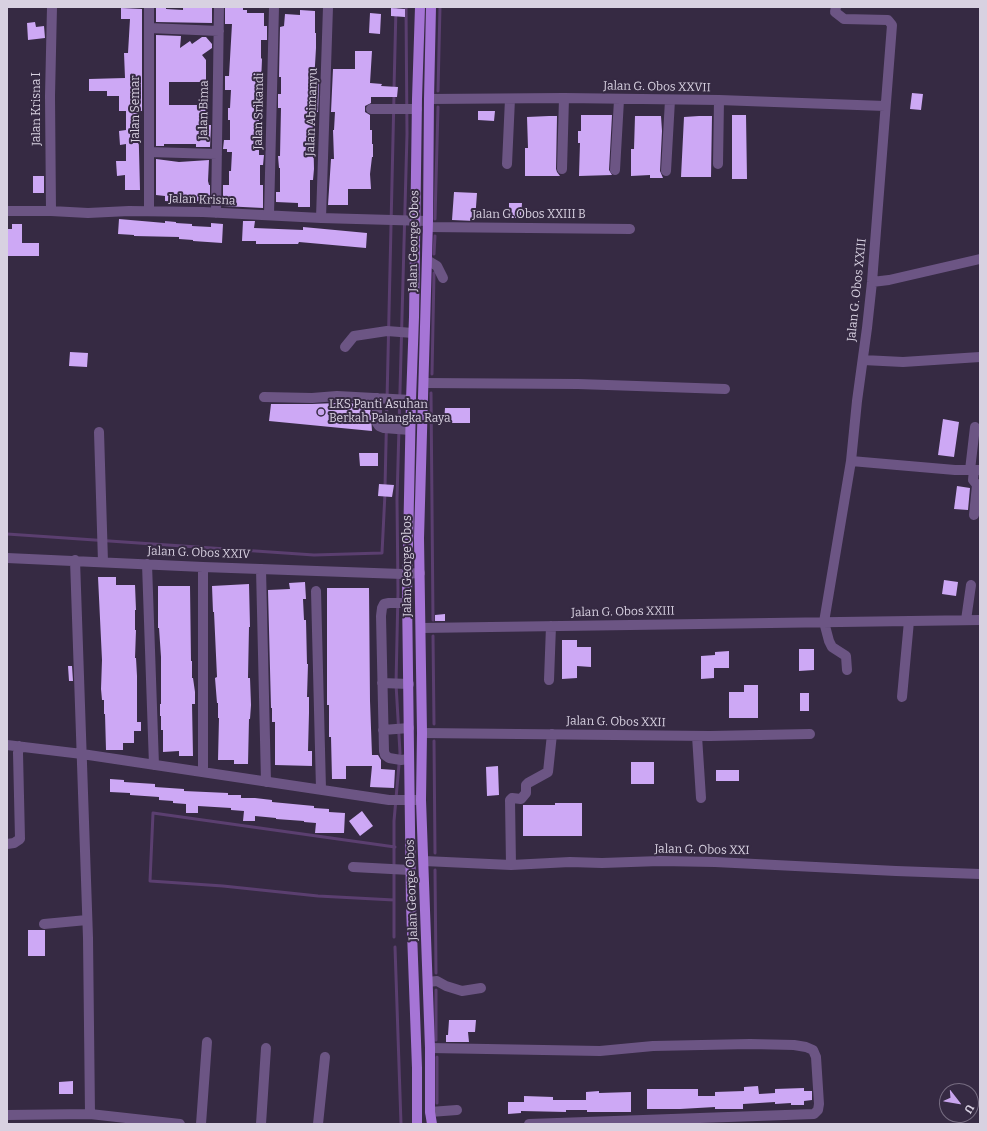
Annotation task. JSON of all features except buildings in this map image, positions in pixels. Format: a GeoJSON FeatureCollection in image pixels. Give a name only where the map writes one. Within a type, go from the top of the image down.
{"type":"FeatureCollection","features":[{"type":"Feature","properties":{"kind":"main road","name":"Jalan George Obos"},"geometry":{"type":"LineString","coordinates":[[417,1124],[417,1068],[410,870],[402,760],[396,729],[400,684],[401,602],[405,574],[402,429],[413,221],[410,109],[420,7]]}},
{"type":"Feature","properties":{"kind":"main road","name":"Jalan George Obos"},"geometry":{"type":"LineString","coordinates":[[431,7],[428,224],[420,573],[422,732],[421,800],[430,1048],[430,1112],[432,1124]]}},
{"type":"Feature","properties":{"kind":"street","name":"Jalan Krisna I"},"geometry":{"type":"LineString","coordinates":[[52,7],[50,96],[52,211]]}},
{"type":"Feature","properties":{"kind":"street","name":"Jalan Semar"},"geometry":{"type":"LineString","coordinates":[[149,7],[149,211]]}},
{"type":"Feature","properties":{"kind":"street","name":"Jalan Bima"},"geometry":{"type":"LineString","coordinates":[[216,213],[219,7]]}},
{"type":"Feature","properties":{"kind":"street","name":"Jalan Srikandi"},"geometry":{"type":"LineString","coordinates":[[269,216],[274,7]]}},
{"type":"Feature","properties":{"kind":"street","name":"Jalan Abimanyu"},"geometry":{"type":"LineString","coordinates":[[321,218],[328,7]]}},
{"type":"Feature","properties":{"kind":"street","name":"Jalan G. Obos XXIII"},"geometry":{"type":"LineString","coordinates":[[824,622],[851,461],[872,282],[884,106],[892,25],[888,20],[844,19],[835,12],[836,7]]}},
{"type":"Feature","properties":{"kind":"street"},"geometry":{"type":"LineString","coordinates":[[149,28],[218,31]]}},
{"type":"Feature","properties":{"kind":"street"},"geometry":{"type":"LineString","coordinates":[[562,169],[564,98]]}},
{"type":"Feature","properties":{"kind":"street","name":"Jalan G. Obos XXVII"},"geometry":{"type":"LineString","coordinates":[[429,99],[564,98],[619,100],[719,100],[884,106]]}},
{"type":"Feature","properties":{"kind":"street"},"geometry":{"type":"LineString","coordinates":[[506,164],[510,99]]}},
{"type":"Feature","properties":{"kind":"street"},"geometry":{"type":"LineString","coordinates":[[615,170],[619,100]]}},
{"type":"Feature","properties":{"kind":"street"},"geometry":{"type":"LineString","coordinates":[[666,171],[670,100]]}},
{"type":"Feature","properties":{"kind":"street"},"geometry":{"type":"LineString","coordinates":[[718,164],[719,100]]}},
{"type":"Feature","properties":{"kind":"street"},"geometry":{"type":"LineString","coordinates":[[371,109],[410,109]]}},
{"type":"Feature","properties":{"kind":"street"},"geometry":{"type":"LineString","coordinates":[[149,152],[217,154]]}},
{"type":"Feature","properties":{"kind":"street","name":"Jalan Krisna"},"geometry":{"type":"LineString","coordinates":[[7,211],[88,213],[149,211],[413,221]]}},
{"type":"Feature","properties":{"kind":"street","name":"Jalan G. Obos XXIII B"},"geometry":{"type":"LineString","coordinates":[[413,221],[428,224],[630,229]]}},
{"type":"Feature","properties":{"kind":"street"},"geometry":{"type":"LineString","coordinates":[[872,282],[889,280],[980,259]]}},
{"type":"Feature","properties":{"kind":"street"},"geometry":{"type":"LineString","coordinates":[[427,260],[437,266],[443,278]]}},
{"type":"Feature","properties":{"kind":"street"},"geometry":{"type":"LineString","coordinates":[[344,347],[354,336],[387,332],[406,333]]}},
{"type":"Feature","properties":{"kind":"street"},"geometry":{"type":"LineString","coordinates":[[863,360],[903,362],[980,357]]}},
{"type":"Feature","properties":{"kind":"street"},"geometry":{"type":"LineString","coordinates":[[424,383],[578,384],[725,389]]}},
{"type":"Feature","properties":{"kind":"street"},"geometry":{"type":"LineString","coordinates":[[264,397],[312,398],[337,396],[403,400]]}},
{"type":"Feature","properties":{"kind":"street"},"geometry":{"type":"LineString","coordinates":[[377,398],[377,423],[379,426],[384,428],[402,429]]}},
{"type":"Feature","properties":{"kind":"street"},"geometry":{"type":"LineString","coordinates":[[974,515],[976,485],[973,480],[975,427]]}},
{"type":"Feature","properties":{"kind":"street"},"geometry":{"type":"LineString","coordinates":[[99,432],[103,562]]}},
{"type":"Feature","properties":{"kind":"street"},"geometry":{"type":"LineString","coordinates":[[851,461],[974,470]]}},
{"type":"Feature","properties":{"kind":"street","name":"Jalan G. Obos XXIV"},"geometry":{"type":"LineString","coordinates":[[7,558],[203,567],[405,574],[420,573]]}},
{"type":"Feature","properties":{"kind":"street"},"geometry":{"type":"LineString","coordinates":[[75,560],[87,920],[90,1114]]}},
{"type":"Feature","properties":{"kind":"street"},"geometry":{"type":"LineString","coordinates":[[147,564],[154,765]]}},
{"type":"Feature","properties":{"kind":"street"},"geometry":{"type":"LineString","coordinates":[[203,567],[203,772]]}},
{"type":"Feature","properties":{"kind":"street"},"geometry":{"type":"LineString","coordinates":[[261,569],[266,782]]}},
{"type":"Feature","properties":{"kind":"street"},"geometry":{"type":"LineString","coordinates":[[966,620],[971,585]]}},
{"type":"Feature","properties":{"kind":"street"},"geometry":{"type":"LineString","coordinates":[[316,591],[321,789]]}},
{"type":"Feature","properties":{"kind":"street"},"geometry":{"type":"LineString","coordinates":[[401,602],[384,604],[381,616],[382,683],[396,729],[385,755],[389,758],[402,760]]}},
{"type":"Feature","properties":{"kind":"street","name":"Jalan G. Obos XXIII"},"geometry":{"type":"LineString","coordinates":[[421,628],[980,620]]}},
{"type":"Feature","properties":{"kind":"street"},"geometry":{"type":"LineString","coordinates":[[902,697],[909,621]]}},
{"type":"Feature","properties":{"kind":"street"},"geometry":{"type":"LineString","coordinates":[[824,622],[832,647],[846,656],[847,670]]}},
{"type":"Feature","properties":{"kind":"street"},"geometry":{"type":"LineString","coordinates":[[549,680],[551,626]]}},
{"type":"Feature","properties":{"kind":"street"},"geometry":{"type":"LineString","coordinates":[[382,683],[400,684]]}},
{"type":"Feature","properties":{"kind":"street","name":"Jalan G. Obos XXII"},"geometry":{"type":"LineString","coordinates":[[422,732],[697,736],[810,734]]}},
{"type":"Feature","properties":{"kind":"street"},"geometry":{"type":"LineString","coordinates":[[511,864],[510,800],[512,798],[521,799],[526,793],[526,785],[528,783],[548,772],[552,734]]}},
{"type":"Feature","properties":{"kind":"street"},"geometry":{"type":"LineString","coordinates":[[697,736],[701,798]]}},
{"type":"Feature","properties":{"kind":"street"},"geometry":{"type":"LineString","coordinates":[[7,745],[82,754],[389,800],[421,800]]}},
{"type":"Feature","properties":{"kind":"street"},"geometry":{"type":"LineString","coordinates":[[7,844],[14,843],[20,839],[19,746]]}},
{"type":"Feature","properties":{"kind":"street","name":"Jalan G. Obos XXI"},"geometry":{"type":"LineString","coordinates":[[424,861],[511,864],[660,861],[715,862],[980,874]]}},
{"type":"Feature","properties":{"kind":"street"},"geometry":{"type":"LineString","coordinates":[[353,868],[410,870]]}},
{"type":"Feature","properties":{"kind":"street"},"geometry":{"type":"LineString","coordinates":[[44,924],[87,920]]}},
{"type":"Feature","properties":{"kind":"street"},"geometry":{"type":"LineString","coordinates":[[428,982],[437,982],[462,991],[481,988]]}},
{"type":"Feature","properties":{"kind":"street"},"geometry":{"type":"LineString","coordinates":[[201,1124],[207,1042]]}},
{"type":"Feature","properties":{"kind":"street"},"geometry":{"type":"LineString","coordinates":[[430,1048],[600,1051],[654,1046],[750,1044],[794,1045],[813,1050],[816,1057],[819,1104],[818,1110],[814,1114],[638,1122],[529,1124]]}},
{"type":"Feature","properties":{"kind":"street"},"geometry":{"type":"LineString","coordinates":[[261,1124],[266,1048]]}},
{"type":"Feature","properties":{"kind":"street"},"geometry":{"type":"LineString","coordinates":[[318,1124],[325,1057]]}},
{"type":"Feature","properties":{"kind":"street"},"geometry":{"type":"LineString","coordinates":[[430,1112],[457,1110]]}},
{"type":"Feature","properties":{"kind":"street"},"geometry":{"type":"LineString","coordinates":[[7,1115],[90,1114],[103,1120],[180,1124]]}},
{"type":"Feature","properties":{"kind":"waterway"},"geometry":{"type":"LineString","coordinates":[[394,89],[396,7]]}},
{"type":"Feature","properties":{"kind":"waterway"},"geometry":{"type":"LineString","coordinates":[[394,937],[394,821],[400,753],[396,684],[398,592],[397,500],[407,134],[406,7]]}},
{"type":"Feature","properties":{"kind":"waterway"},"geometry":{"type":"LineString","coordinates":[[438,91],[440,7]]}},
{"type":"Feature","properties":{"kind":"waterway"},"geometry":{"type":"LineString","coordinates":[[385,487],[394,95]]}},
{"type":"Feature","properties":{"kind":"waterway"},"geometry":{"type":"LineString","coordinates":[[435,219],[438,107]]}},
{"type":"Feature","properties":{"kind":"waterway"},"geometry":{"type":"LineString","coordinates":[[434,254],[435,236]]}},
{"type":"Feature","properties":{"kind":"waterway"},"geometry":{"type":"LineString","coordinates":[[432,374],[434,273]]}},
{"type":"Feature","properties":{"kind":"waterway"},"geometry":{"type":"LineString","coordinates":[[431,393],[433,620]]}},
{"type":"Feature","properties":{"kind":"waterway"},"geometry":{"type":"LineString","coordinates":[[7,534],[314,555],[382,553],[385,493]]}},
{"type":"Feature","properties":{"kind":"waterway"},"geometry":{"type":"LineString","coordinates":[[433,636],[434,724]]}},
{"type":"Feature","properties":{"kind":"waterway"},"geometry":{"type":"LineString","coordinates":[[434,741],[435,853]]}},
{"type":"Feature","properties":{"kind":"waterway"},"geometry":{"type":"LineString","coordinates":[[394,900],[318,896],[223,886],[150,881],[153,813],[395,847]]}},
{"type":"Feature","properties":{"kind":"waterway"},"geometry":{"type":"LineString","coordinates":[[435,870],[436,973]]}},
{"type":"Feature","properties":{"kind":"waterway"},"geometry":{"type":"LineString","coordinates":[[395,947],[401,1124]]}},
{"type":"Feature","properties":{"kind":"waterway"},"geometry":{"type":"LineString","coordinates":[[436,990],[436,1040]]}},
{"type":"Feature","properties":{"kind":"waterway"},"geometry":{"type":"LineString","coordinates":[[437,1057],[437,1103]]}},
{"type":"Feature","properties":{"kind":"place","name":"LKS Panti Asuhan Berkah Palangka Raya"},"geometry":{"type":"Point","coordinates":[321,412]}}]}
